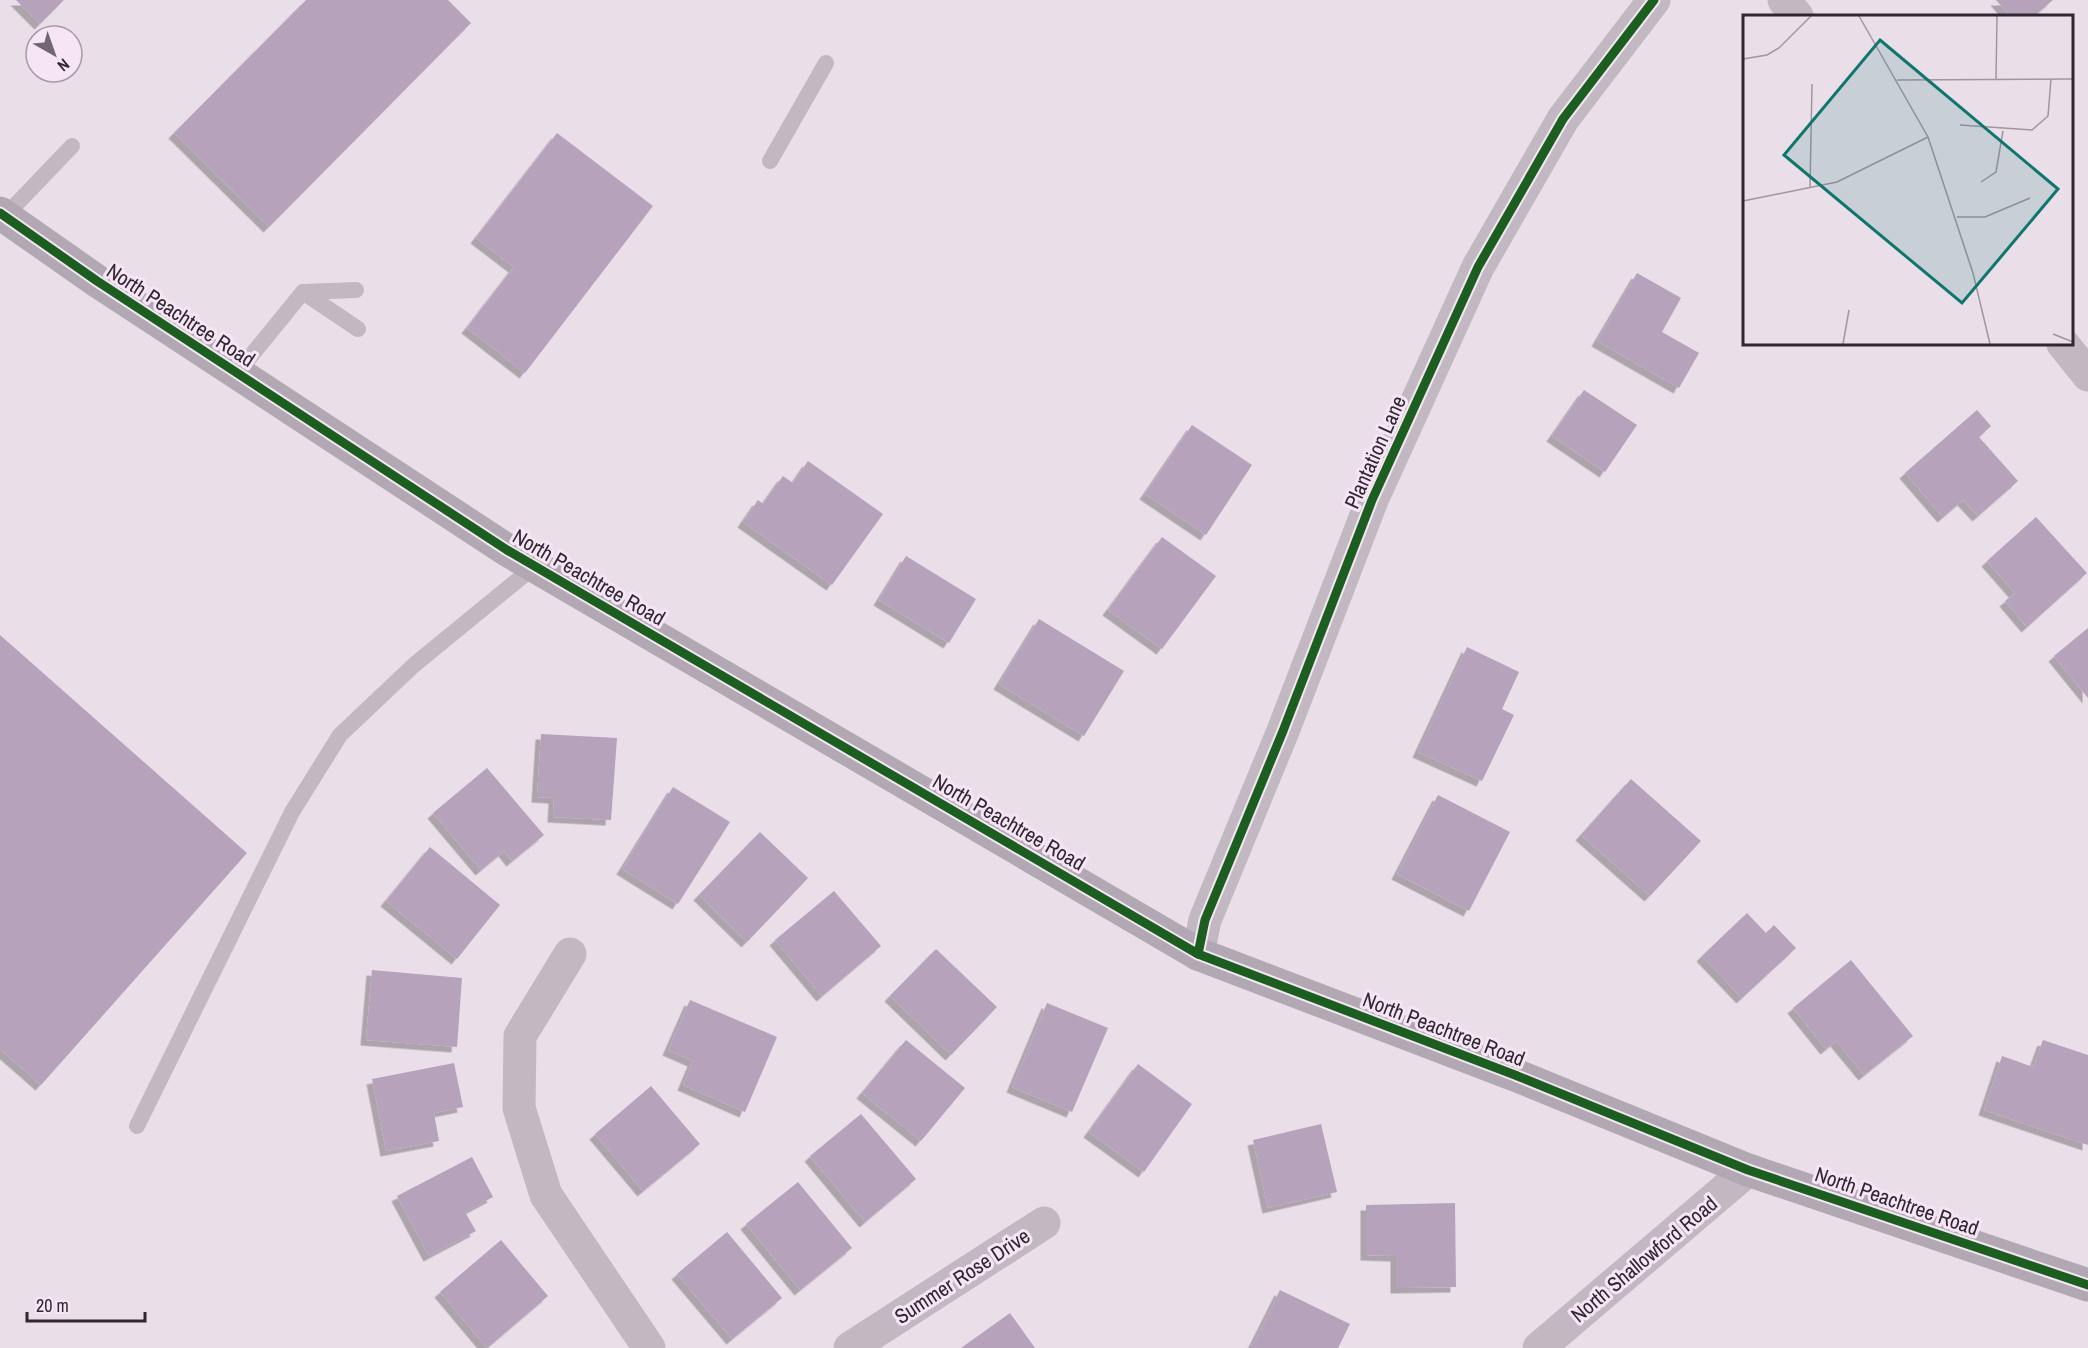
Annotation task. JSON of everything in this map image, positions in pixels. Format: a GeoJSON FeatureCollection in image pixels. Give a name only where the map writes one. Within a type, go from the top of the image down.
{"type":"FeatureCollection","features":[{"type":"Feature","properties":{"kind":"street","name":"Plantation Lane"},"geometry":{"type":"LineString","coordinates":[[1198,954],[1204,920],[1283,731],[1372,500],[1478,267],[1563,120],[1654,0]]}},
{"type":"Feature","properties":{"kind":"street"},"geometry":{"type":"LineString","coordinates":[[1784,0],[1796,15]]}},
{"type":"Feature","properties":{"kind":"street","name":"North Peachtree Road"},"geometry":{"type":"LineString","coordinates":[[2,215],[237,373],[535,566],[1198,954],[1515,1076],[1748,1170],[2088,1285]]}},
{"type":"Feature","properties":{"kind":"street"},"geometry":{"type":"LineString","coordinates":[[2064,345],[2088,375]]}},
{"type":"Feature","properties":{"kind":"street"},"geometry":{"type":"LineString","coordinates":[[570,954],[519,1036],[519,1108],[546,1195],[649,1348]]}},
{"type":"Feature","properties":{"kind":"street","name":"North Shallowford Road"},"geometry":{"type":"LineString","coordinates":[[1539,1348],[1748,1170]]}},
{"type":"Feature","properties":{"kind":"street","name":"Summer Rose Drive"},"geometry":{"type":"LineString","coordinates":[[850,1348],[1044,1223]]}},
{"type":"Feature","properties":{"kind":"lane"},"geometry":{"type":"LineString","coordinates":[[770,162],[826,63]]}},
{"type":"Feature","properties":{"kind":"lane"},"geometry":{"type":"LineString","coordinates":[[2,215],[72,146]]}},
{"type":"Feature","properties":{"kind":"lane"},"geometry":{"type":"LineString","coordinates":[[237,373],[303,292],[356,290]]}},
{"type":"Feature","properties":{"kind":"lane"},"geometry":{"type":"LineString","coordinates":[[303,292],[358,330]]}},
{"type":"Feature","properties":{"kind":"lane"},"geometry":{"type":"LineString","coordinates":[[137,1126],[292,812],[340,735],[414,665],[535,566]]}},
{"type":"Feature","properties":{"kind":"building"},"geometry":{"type":"Polygon","coordinates":[[[16,0],[64,0],[40,24],[16,0]]]}},
{"type":"Feature","properties":{"kind":"building"},"geometry":{"type":"Polygon","coordinates":[[[306,0],[448,0],[471,23],[269,227],[174,133],[306,0]]]}},
{"type":"Feature","properties":{"kind":"building"},"geometry":{"type":"Polygon","coordinates":[[[1996,0],[2053,0],[2035,15],[2009,15],[1996,0]]]}},
{"type":"Feature","properties":{"kind":"building"},"geometry":{"type":"Polygon","coordinates":[[[557,133],[653,206],[525,373],[467,328],[514,267],[476,238],[557,133]]]}},
{"type":"Feature","properties":{"kind":"building"},"geometry":{"type":"Polygon","coordinates":[[[1637,273],[1681,298],[1662,332],[1699,353],[1679,388],[1597,341],[1637,273]]]}},
{"type":"Feature","properties":{"kind":"building"},"geometry":{"type":"Polygon","coordinates":[[[1584,390],[1637,425],[1605,472],[1552,436],[1584,390]]]}},
{"type":"Feature","properties":{"kind":"building"},"geometry":{"type":"Polygon","coordinates":[[[1977,410],[1991,426],[1979,437],[2018,481],[1978,516],[1963,500],[1943,517],[1905,473],[1977,410]]]}},
{"type":"Feature","properties":{"kind":"building"},"geometry":{"type":"Polygon","coordinates":[[[1192,425],[1252,465],[1206,535],[1145,494],[1192,425]]]}},
{"type":"Feature","properties":{"kind":"building"},"geometry":{"type":"Polygon","coordinates":[[[808,461],[883,514],[832,585],[743,522],[758,500],[763,504],[783,476],[793,483],[808,461]]]}},
{"type":"Feature","properties":{"kind":"building"},"geometry":{"type":"Polygon","coordinates":[[[2036,517],[2087,573],[2027,627],[2005,601],[2015,593],[1987,561],[2036,517]]]}},
{"type":"Feature","properties":{"kind":"building"},"geometry":{"type":"Polygon","coordinates":[[[1162,537],[1216,576],[1162,649],[1108,610],[1162,537]]]}},
{"type":"Feature","properties":{"kind":"building"},"geometry":{"type":"Polygon","coordinates":[[[906,556],[976,599],[949,643],[879,600],[906,556]]]}},
{"type":"Feature","properties":{"kind":"building"},"geometry":{"type":"Polygon","coordinates":[[[1039,619],[1124,671],[1084,736],[999,684],[1039,619]]]}},
{"type":"Feature","properties":{"kind":"building"},"geometry":{"type":"Polygon","coordinates":[[[2088,628],[2088,698],[2054,656],[2088,628]]]}},
{"type":"Feature","properties":{"kind":"building"},"geometry":{"type":"Polygon","coordinates":[[[0,635],[247,853],[41,1085],[0,1049],[0,635]]]}},
{"type":"Feature","properties":{"kind":"building"},"geometry":{"type":"Polygon","coordinates":[[[1467,647],[1519,672],[1502,709],[1514,715],[1482,781],[1418,752],[1467,647]]]}},
{"type":"Feature","properties":{"kind":"building"},"geometry":{"type":"Polygon","coordinates":[[[541,734],[617,738],[611,820],[553,817],[554,798],[537,797],[541,734]]]}},
{"type":"Feature","properties":{"kind":"building"},"geometry":{"type":"Polygon","coordinates":[[[487,768],[544,835],[512,861],[504,851],[481,870],[433,813],[487,768]]]}},
{"type":"Feature","properties":{"kind":"building"},"geometry":{"type":"Polygon","coordinates":[[[1631,779],[1701,841],[1650,896],[1581,835],[1631,779]]]}},
{"type":"Feature","properties":{"kind":"building"},"geometry":{"type":"Polygon","coordinates":[[[673,787],[730,822],[678,904],[622,869],[673,787]]]}},
{"type":"Feature","properties":{"kind":"building"},"geometry":{"type":"Polygon","coordinates":[[[1438,795],[1510,832],[1469,911],[1397,874],[1438,795]]]}},
{"type":"Feature","properties":{"kind":"building"},"geometry":{"type":"Polygon","coordinates":[[[760,832],[808,878],[747,942],[699,895],[760,832]]]}},
{"type":"Feature","properties":{"kind":"building"},"geometry":{"type":"Polygon","coordinates":[[[430,847],[500,905],[457,959],[386,901],[430,847]]]}},
{"type":"Feature","properties":{"kind":"building"},"geometry":{"type":"Polygon","coordinates":[[[834,891],[881,946],[822,996],[775,940],[834,891]]]}},
{"type":"Feature","properties":{"kind":"building"},"geometry":{"type":"Polygon","coordinates":[[[1747,913],[1766,933],[1774,925],[1796,948],[1742,998],[1702,956],[1747,913]]]}},
{"type":"Feature","properties":{"kind":"building"},"geometry":{"type":"Polygon","coordinates":[[[936,949],[997,1007],[951,1055],[890,996],[936,949]]]}},
{"type":"Feature","properties":{"kind":"building"},"geometry":{"type":"Polygon","coordinates":[[[1851,960],[1913,1036],[1864,1075],[1836,1041],[1826,1049],[1793,1008],[1851,960]]]}},
{"type":"Feature","properties":{"kind":"building"},"geometry":{"type":"Polygon","coordinates":[[[372,970],[462,978],[457,1047],[366,1040],[372,970]]]}},
{"type":"Feature","properties":{"kind":"building"},"geometry":{"type":"Polygon","coordinates":[[[690,1000],[777,1037],[745,1112],[683,1085],[693,1061],[668,1050],[690,1000]]]}},
{"type":"Feature","properties":{"kind":"building"},"geometry":{"type":"Polygon","coordinates":[[[1047,1003],[1108,1028],[1072,1112],[1012,1087],[1047,1003]]]}},
{"type":"Feature","properties":{"kind":"building"},"geometry":{"type":"Polygon","coordinates":[[[906,1040],[965,1088],[921,1141],[862,1093],[906,1040]]]}},
{"type":"Feature","properties":{"kind":"building"},"geometry":{"type":"Polygon","coordinates":[[[2043,1040],[2088,1055],[2088,1145],[1984,1110],[2002,1056],[2033,1067],[2043,1040]]]}},
{"type":"Feature","properties":{"kind":"building"},"geometry":{"type":"Polygon","coordinates":[[[454,1063],[463,1107],[434,1113],[439,1141],[386,1151],[372,1079],[454,1063]]]}},
{"type":"Feature","properties":{"kind":"building"},"geometry":{"type":"Polygon","coordinates":[[[1138,1064],[1192,1104],[1144,1172],[1089,1132],[1138,1064]]]}},
{"type":"Feature","properties":{"kind":"building"},"geometry":{"type":"Polygon","coordinates":[[[651,1086],[700,1144],[643,1191],[595,1134],[651,1086]]]}},
{"type":"Feature","properties":{"kind":"building"},"geometry":{"type":"Polygon","coordinates":[[[861,1114],[916,1179],[865,1222],[810,1156],[861,1114]]]}},
{"type":"Feature","properties":{"kind":"building"},"geometry":{"type":"Polygon","coordinates":[[[1321,1124],[1337,1192],[1268,1208],[1253,1140],[1321,1124]]]}},
{"type":"Feature","properties":{"kind":"building"},"geometry":{"type":"Polygon","coordinates":[[[472,1157],[493,1197],[465,1212],[476,1231],[429,1256],[397,1196],[472,1157]]]}},
{"type":"Feature","properties":{"kind":"building"},"geometry":{"type":"Polygon","coordinates":[[[798,1182],[852,1248],[800,1290],[746,1224],[798,1182]]]}},
{"type":"Feature","properties":{"kind":"building"},"geometry":{"type":"Polygon","coordinates":[[[1455,1203],[1456,1287],[1396,1288],[1396,1256],[1366,1255],[1366,1205],[1455,1203]]]}},
{"type":"Feature","properties":{"kind":"building"},"geometry":{"type":"Polygon","coordinates":[[[727,1232],[782,1298],[732,1339],[677,1274],[727,1232]]]}},
{"type":"Feature","properties":{"kind":"building"},"geometry":{"type":"Polygon","coordinates":[[[501,1240],[548,1296],[487,1348],[440,1292],[501,1240]]]}},
{"type":"Feature","properties":{"kind":"building"},"geometry":{"type":"Polygon","coordinates":[[[1280,1290],[1350,1324],[1338,1348],[1251,1348],[1280,1290]]]}},
{"type":"Feature","properties":{"kind":"building"},"geometry":{"type":"Polygon","coordinates":[[[1010,1313],[1035,1348],[961,1348],[1010,1313]]]}},
{"type":"Feature","properties":{"kind":"cycle path"},"geometry":{"type":"LineString","coordinates":[[1198,954],[1205,920],[1283,731],[1372,500],[1478,267],[1563,119],[1654,0]]}},
{"type":"Feature","properties":{"kind":"cycle path"},"geometry":{"type":"LineString","coordinates":[[0,213],[97,281],[507,550],[1198,954],[1515,1075],[1748,1170],[2088,1285]]}}]}
